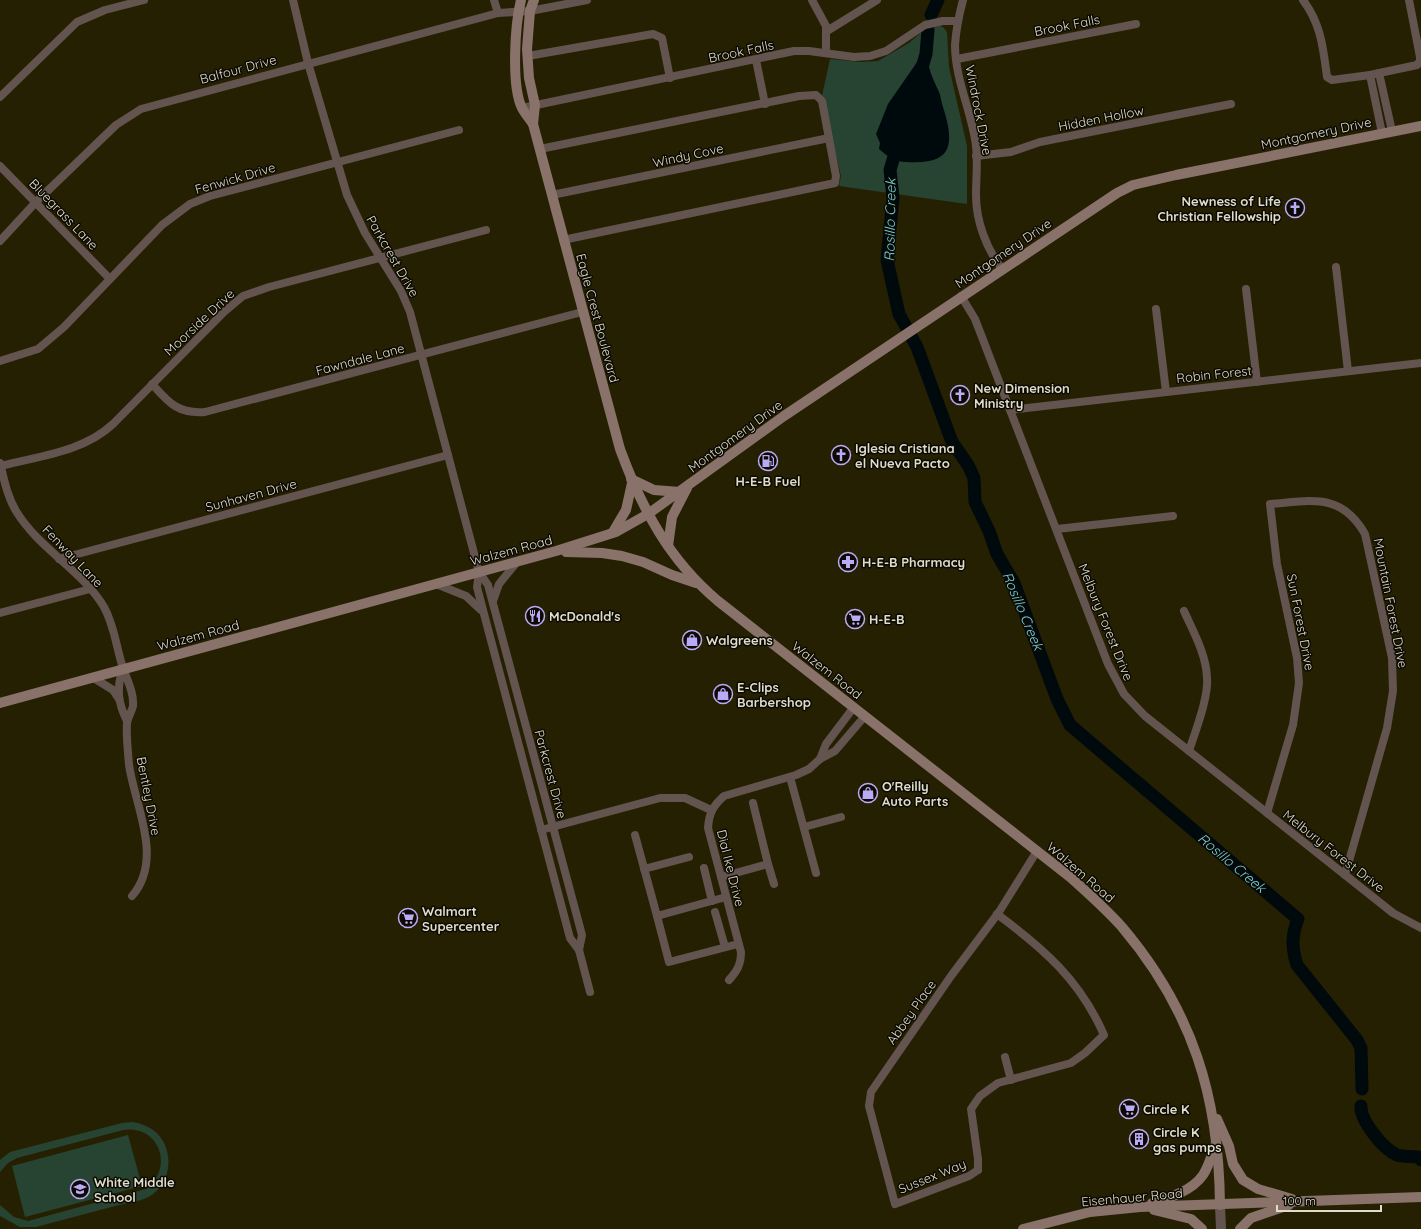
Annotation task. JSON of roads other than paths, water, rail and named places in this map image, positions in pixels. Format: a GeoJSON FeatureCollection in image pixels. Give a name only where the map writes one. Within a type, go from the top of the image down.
{"type":"FeatureCollection","features":[{"type":"Feature","properties":{"kind":"main road","name":"Eagle Crest Boulevard"},"geometry":{"type":"LineString","coordinates":[[521,0],[518,12],[515,63],[522,108],[533,124],[620,450],[632,481],[648,514]]}},
{"type":"Feature","properties":{"kind":"main road","name":"Eagle Crest Boulevard"},"geometry":{"type":"LineString","coordinates":[[533,124],[535,105],[529,78],[528,56],[530,11],[534,0]]}},
{"type":"Feature","properties":{"kind":"main road","name":"Montgomery Drive"},"geometry":{"type":"LineString","coordinates":[[648,514],[753,438],[896,339],[1117,193],[1133,185],[1421,126]]}},
{"type":"Feature","properties":{"kind":"main road"},"geometry":{"type":"LineString","coordinates":[[612,533],[626,510],[632,481],[654,490],[684,489],[672,517],[668,546]]}},
{"type":"Feature","properties":{"kind":"main road","name":"Walzem Road"},"geometry":{"type":"LineString","coordinates":[[0,703],[556,551],[612,533],[648,514],[668,546],[698,584],[1037,851],[1099,903],[1122,927],[1148,962],[1166,990],[1183,1020],[1202,1067],[1217,1141],[1220,1205]]}},
{"type":"Feature","properties":{"kind":"main road"},"geometry":{"type":"LineString","coordinates":[[556,551],[602,553],[622,556],[643,562],[672,575],[698,584]]}},
{"type":"Feature","properties":{"kind":"main road"},"geometry":{"type":"LineString","coordinates":[[1211,1106],[1229,1146],[1233,1164],[1242,1180],[1258,1189],[1299,1201]]}},
{"type":"Feature","properties":{"kind":"main road"},"geometry":{"type":"LineString","coordinates":[[1140,1207],[1188,1190],[1196,1184],[1204,1174],[1217,1141]]}},
{"type":"Feature","properties":{"kind":"main road"},"geometry":{"type":"LineString","coordinates":[[1220,1205],[1421,1197]]}},
{"type":"Feature","properties":{"kind":"main road"},"geometry":{"type":"LineString","coordinates":[[1240,1229],[1251,1218],[1299,1201]]}},
{"type":"Feature","properties":{"kind":"main road","name":"Eisenhauer Road"},"geometry":{"type":"LineString","coordinates":[[1023,1229],[1085,1213],[1140,1207],[1220,1205]]}},
{"type":"Feature","properties":{"kind":"main road"},"geometry":{"type":"LineString","coordinates":[[1140,1207],[1192,1219],[1202,1229]]}},
{"type":"Feature","properties":{"kind":"street"},"geometry":{"type":"LineString","coordinates":[[0,97],[77,22],[105,10],[144,0]]}},
{"type":"Feature","properties":{"kind":"street","name":"Parkcrest Drive"},"geometry":{"type":"LineString","coordinates":[[293,0],[308,63],[350,204],[364,233],[402,291],[410,312],[479,572],[488,585],[582,935],[579,950]]}},
{"type":"Feature","properties":{"kind":"street"},"geometry":{"type":"LineString","coordinates":[[494,0],[498,13]]}},
{"type":"Feature","properties":{"kind":"street","name":"Balfour Drive"},"geometry":{"type":"LineString","coordinates":[[0,241],[36,202],[116,125],[141,108],[498,13],[530,11],[587,0]]}},
{"type":"Feature","properties":{"kind":"street"},"geometry":{"type":"LineString","coordinates":[[812,0],[823,19],[827,31],[826,53]]}},
{"type":"Feature","properties":{"kind":"street"},"geometry":{"type":"LineString","coordinates":[[827,31],[877,0]]}},
{"type":"Feature","properties":{"kind":"street","name":"Windrock Drive"},"geometry":{"type":"LineString","coordinates":[[963,0],[958,21],[955,46],[974,134],[976,156],[976,197],[979,221],[993,257],[1002,269]]}},
{"type":"Feature","properties":{"kind":"street"},"geometry":{"type":"LineString","coordinates":[[1302,0],[1313,14],[1321,35],[1328,79],[1332,80],[1370,75],[1417,65],[1420,61],[1409,0]]}},
{"type":"Feature","properties":{"kind":"street","name":"Brook Falls"},"geometry":{"type":"LineString","coordinates":[[522,108],[794,51],[854,57],[870,56],[886,51],[925,25],[943,21],[958,21]]}},
{"type":"Feature","properties":{"kind":"street","name":"Brook Falls"},"geometry":{"type":"LineString","coordinates":[[957,59],[1136,24]]}},
{"type":"Feature","properties":{"kind":"street"},"geometry":{"type":"LineString","coordinates":[[528,56],[653,34],[662,38],[670,78]]}},
{"type":"Feature","properties":{"kind":"street"},"geometry":{"type":"LineString","coordinates":[[756,60],[766,104]]}},
{"type":"Feature","properties":{"kind":"street"},"geometry":{"type":"LineString","coordinates":[[1379,73],[1392,131]]}},
{"type":"Feature","properties":{"kind":"street"},"geometry":{"type":"LineString","coordinates":[[1370,75],[1382,133]]}},
{"type":"Feature","properties":{"kind":"street"},"geometry":{"type":"LineString","coordinates":[[540,149],[766,104],[799,96],[816,95],[820,97],[830,138],[836,176],[835,183],[564,240]]}},
{"type":"Feature","properties":{"kind":"street","name":"Hidden Hollow"},"geometry":{"type":"LineString","coordinates":[[976,156],[1011,152],[1040,142],[1231,104]]}},
{"type":"Feature","properties":{"kind":"street","name":"Fenwick Drive"},"geometry":{"type":"LineString","coordinates":[[0,361],[38,349],[64,328],[162,225],[190,204],[210,196],[459,130]]}},
{"type":"Feature","properties":{"kind":"street","name":"Windy Cove"},"geometry":{"type":"LineString","coordinates":[[552,195],[830,138]]}},
{"type":"Feature","properties":{"kind":"street","name":"Bluegrass Lane"},"geometry":{"type":"LineString","coordinates":[[0,166],[110,279]]}},
{"type":"Feature","properties":{"kind":"street","name":"Moorside Drive"},"geometry":{"type":"LineString","coordinates":[[0,464],[73,448],[90,441],[106,430],[224,312],[243,296],[269,287],[486,230]]}},
{"type":"Feature","properties":{"kind":"street"},"geometry":{"type":"LineString","coordinates":[[1336,267],[1348,371]]}},
{"type":"Feature","properties":{"kind":"street"},"geometry":{"type":"LineString","coordinates":[[1246,289],[1257,382]]}},
{"type":"Feature","properties":{"kind":"street","name":"Melbury Forest Drive"},"geometry":{"type":"LineString","coordinates":[[961,296],[970,308],[1057,529],[1108,664],[1120,688],[1145,716],[1189,752],[1393,913],[1421,928]]}},
{"type":"Feature","properties":{"kind":"street"},"geometry":{"type":"LineString","coordinates":[[1156,309],[1166,392]]}},
{"type":"Feature","properties":{"kind":"street","name":"Fawndale Lane"},"geometry":{"type":"LineString","coordinates":[[152,384],[173,406],[185,411],[205,412],[582,312]]}},
{"type":"Feature","properties":{"kind":"street","name":"Robin Forest"},"geometry":{"type":"LineString","coordinates":[[1010,410],[1421,363]]}},
{"type":"Feature","properties":{"kind":"street","name":"Sunhaven Drive"},"geometry":{"type":"LineString","coordinates":[[59,559],[448,455]]}},
{"type":"Feature","properties":{"kind":"street","name":"Fenway Lane"},"geometry":{"type":"LineString","coordinates":[[0,464],[4,491],[23,520],[39,539],[90,589],[103,606],[114,630],[123,669]]}},
{"type":"Feature","properties":{"kind":"street","name":"Mountain Forest Drive"},"geometry":{"type":"LineString","coordinates":[[1270,504],[1326,501],[1341,507],[1354,518],[1360,525],[1368,543],[1374,576],[1386,624],[1392,658],[1393,679],[1390,714],[1345,875]]}},
{"type":"Feature","properties":{"kind":"street","name":"Sun Forest Drive"},"geometry":{"type":"LineString","coordinates":[[1267,813],[1293,725],[1300,684],[1297,658],[1277,564],[1270,504]]}},
{"type":"Feature","properties":{"kind":"street"},"geometry":{"type":"LineString","coordinates":[[1057,529],[1173,516]]}},
{"type":"Feature","properties":{"kind":"street"},"geometry":{"type":"LineString","coordinates":[[493,603],[499,584],[516,562]]}},
{"type":"Feature","properties":{"kind":"street","name":"Parkcrest Drive"},"geometry":{"type":"LineString","coordinates":[[479,572],[477,587],[541,830],[570,938],[579,950],[590,992]]}},
{"type":"Feature","properties":{"kind":"street","name":"Parkcrest Drive"},"geometry":{"type":"LineString","coordinates":[[436,584],[466,596],[475,603],[484,614]]}},
{"type":"Feature","properties":{"kind":"street"},"geometry":{"type":"LineString","coordinates":[[0,613],[90,589]]}},
{"type":"Feature","properties":{"kind":"street"},"geometry":{"type":"LineString","coordinates":[[1184,610],[1204,657],[1208,676],[1205,694],[1189,752]]}},
{"type":"Feature","properties":{"kind":"street","name":"Bentley Drive"},"geometry":{"type":"LineString","coordinates":[[123,669],[118,682],[120,701],[127,721],[130,766],[143,820],[146,843],[146,859],[141,882],[132,896]]}},
{"type":"Feature","properties":{"kind":"street","name":"Bentley Drive"},"geometry":{"type":"LineString","coordinates":[[123,669],[129,679],[133,706],[127,721]]}},
{"type":"Feature","properties":{"kind":"street","name":"Bentley Drive"},"geometry":{"type":"LineString","coordinates":[[92,677],[113,690],[120,701]]}},
{"type":"Feature","properties":{"kind":"street"},"geometry":{"type":"LineString","coordinates":[[820,759],[826,744],[854,707]]}},
{"type":"Feature","properties":{"kind":"street"},"geometry":{"type":"LineString","coordinates":[[541,830],[660,798],[685,798],[711,810],[724,796],[790,777],[809,769],[820,759],[835,751],[865,716]]}},
{"type":"Feature","properties":{"kind":"street"},"geometry":{"type":"LineString","coordinates":[[790,777],[816,873]]}},
{"type":"Feature","properties":{"kind":"street"},"geometry":{"type":"LineString","coordinates":[[752,803],[774,884]]}},
{"type":"Feature","properties":{"kind":"street","name":"Dial Ike Drive"},"geometry":{"type":"LineString","coordinates":[[711,810],[708,828],[741,961],[737,970],[729,980]]}},
{"type":"Feature","properties":{"kind":"street"},"geometry":{"type":"LineString","coordinates":[[804,828],[841,817]]}},
{"type":"Feature","properties":{"kind":"street"},"geometry":{"type":"LineString","coordinates":[[635,835],[669,962],[738,944]]}},
{"type":"Feature","properties":{"kind":"street","name":"Abbey Place"},"geometry":{"type":"LineString","coordinates":[[895,1204],[869,1106],[871,1092],[951,976],[997,914],[1037,851]]}},
{"type":"Feature","properties":{"kind":"street"},"geometry":{"type":"LineString","coordinates":[[644,869],[689,858]]}},
{"type":"Feature","properties":{"kind":"street"},"geometry":{"type":"LineString","coordinates":[[721,877],[768,864]]}},
{"type":"Feature","properties":{"kind":"street"},"geometry":{"type":"LineString","coordinates":[[704,868],[712,901]]}},
{"type":"Feature","properties":{"kind":"street"},"geometry":{"type":"LineString","coordinates":[[657,916],[726,897]]}},
{"type":"Feature","properties":{"kind":"street"},"geometry":{"type":"LineString","coordinates":[[715,912],[724,947]]}},
{"type":"Feature","properties":{"kind":"street"},"geometry":{"type":"LineString","coordinates":[[997,914],[1034,942],[1061,967],[1096,1015],[1104,1035],[1085,1054],[1071,1062],[1011,1080],[1005,1057]]}},
{"type":"Feature","properties":{"kind":"street"},"geometry":{"type":"LineString","coordinates":[[570,938],[582,935]]}},
{"type":"Feature","properties":{"kind":"street","name":"Sussex Way"},"geometry":{"type":"LineString","coordinates":[[895,1204],[981,1172],[971,1109],[980,1096],[998,1084],[1011,1080]]}},
{"type":"Feature","properties":{"kind":"street"},"geometry":{"type":"LineString","coordinates":[[1220,1205],[1221,1229]]}},
{"type":"Feature","properties":{"kind":"waterway","name":"Rosillo Creek"},"geometry":{"type":"LineString","coordinates":[[931,15],[938,0]]}},
{"type":"Feature","properties":{"kind":"waterway","name":"Rosillo Creek"},"geometry":{"type":"LineString","coordinates":[[921,71],[926,54],[928,30]]}},
{"type":"Feature","properties":{"kind":"waterway","name":"Rosillo Creek"},"geometry":{"type":"LineString","coordinates":[[898,143],[890,170],[893,198],[887,260],[899,314],[917,347],[952,442],[968,465],[974,478],[975,502],[989,531],[997,554],[1014,583],[1057,699],[1070,725],[1298,919],[1294,931],[1293,942],[1297,965],[1357,1040],[1361,1048],[1362,1089]]}},
{"type":"Feature","properties":{"kind":"waterway","name":"Rosillo Creek"},"geometry":{"type":"LineString","coordinates":[[1361,1106],[1364,1119],[1368,1126],[1385,1147],[1397,1155],[1418,1157],[1421,1160]]}},
{"type":"Feature","properties":{"kind":"place","name":"Newness of Life Christian Fellowship"},"geometry":{"type":"Point","coordinates":[1295,208]}},
{"type":"Feature","properties":{"kind":"place","name":"New Dimension Ministry"},"geometry":{"type":"Point","coordinates":[960,395]}},
{"type":"Feature","properties":{"kind":"place","name":"Iglesia Cristiana el Nueva Pacto"},"geometry":{"type":"Point","coordinates":[841,455]}},
{"type":"Feature","properties":{"kind":"place","name":"H-E-B Fuel"},"geometry":{"type":"Point","coordinates":[768,461]}},
{"type":"Feature","properties":{"kind":"place","name":"H-E-B Pharmacy"},"geometry":{"type":"Point","coordinates":[848,562]}},
{"type":"Feature","properties":{"kind":"place","name":"McDonald's"},"geometry":{"type":"Point","coordinates":[535,616]}},
{"type":"Feature","properties":{"kind":"place","name":"H-E-B"},"geometry":{"type":"Point","coordinates":[855,619]}},
{"type":"Feature","properties":{"kind":"place","name":"Walgreens"},"geometry":{"type":"Point","coordinates":[692,640]}},
{"type":"Feature","properties":{"kind":"place","name":"E-Clips Barbershop"},"geometry":{"type":"Point","coordinates":[723,694]}},
{"type":"Feature","properties":{"kind":"place","name":"O'Reilly Auto Parts"},"geometry":{"type":"Point","coordinates":[868,793]}},
{"type":"Feature","properties":{"kind":"place","name":"Walmart Supercenter"},"geometry":{"type":"Point","coordinates":[408,918]}},
{"type":"Feature","properties":{"kind":"place","name":"Circle K"},"geometry":{"type":"Point","coordinates":[1129,1109]}},
{"type":"Feature","properties":{"kind":"place","name":"Circle K gas pumps"},"geometry":{"type":"Point","coordinates":[1139,1139]}},
{"type":"Feature","properties":{"kind":"place","name":"White Middle School"},"geometry":{"type":"Point","coordinates":[80,1189]}}]}
